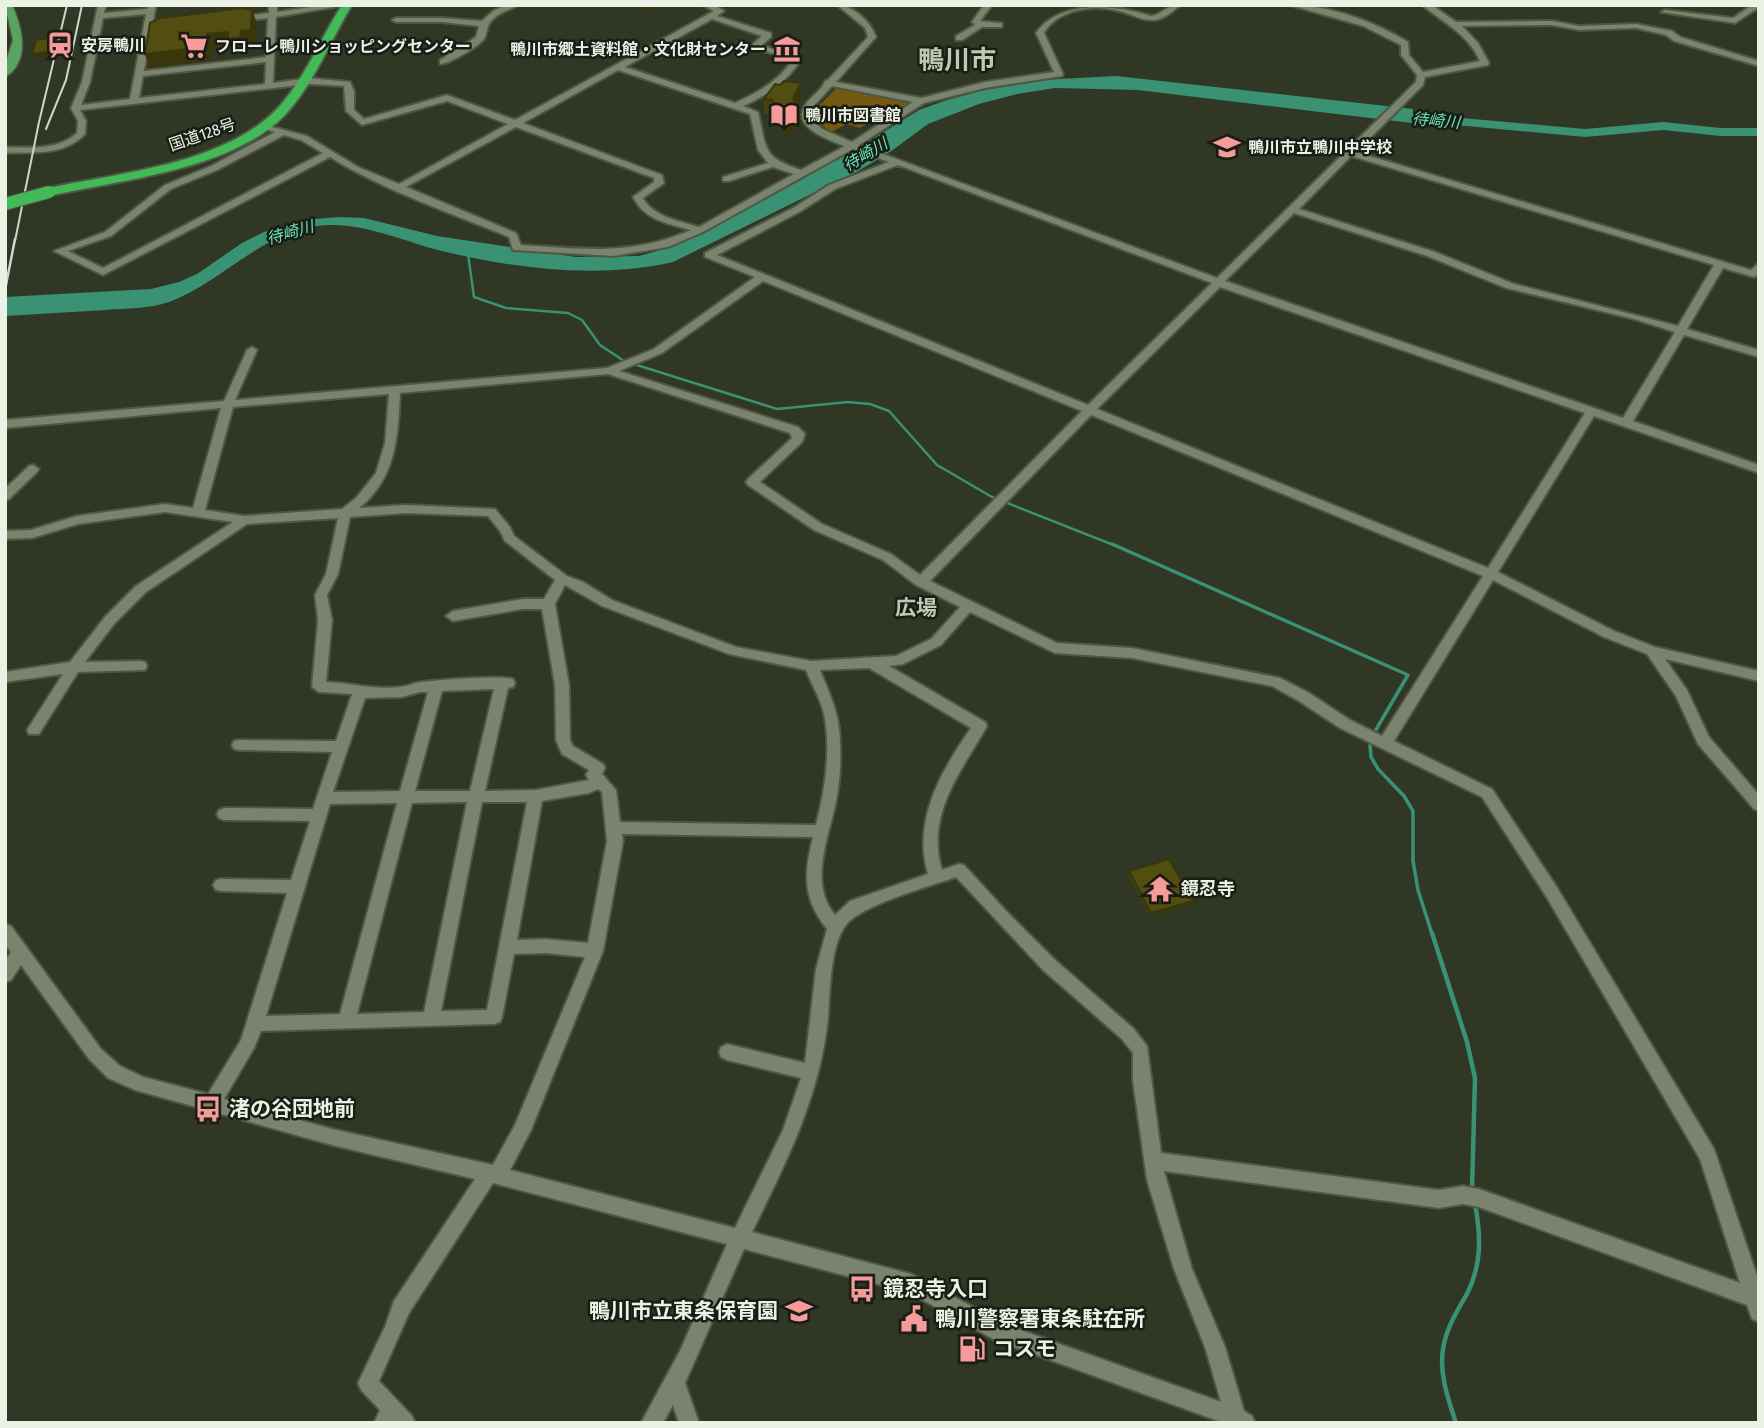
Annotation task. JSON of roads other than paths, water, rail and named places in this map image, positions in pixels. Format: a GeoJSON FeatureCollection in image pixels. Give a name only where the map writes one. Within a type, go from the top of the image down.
{"type":"FeatureCollection","features":[{"type":"Feature","properties":{"kind":"highway","name":"国道128号"},"geometry":{"type":"LineString","coordinates":[[5,204],[196,158],[233,144],[264,126],[280,112],[301,81],[344,5]]}},
{"type":"Feature","properties":{"kind":"main road"},"geometry":{"type":"LineString","coordinates":[[5,74],[10,53],[19,34],[10,23],[7,5]]}},
{"type":"Feature","properties":{"kind":"street"},"geometry":{"type":"LineString","coordinates":[[5,150],[39,149],[74,141],[81,134],[83,124],[75,108],[86,82],[102,5]]}},
{"type":"Feature","properties":{"kind":"street"},"geometry":{"type":"LineString","coordinates":[[269,86],[273,5]]}},
{"type":"Feature","properties":{"kind":"street"},"geometry":{"type":"LineString","coordinates":[[230,20],[344,5]]}},
{"type":"Feature","properties":{"kind":"street"},"geometry":{"type":"LineString","coordinates":[[443,62],[457,56],[465,46],[480,38],[483,24],[493,13],[513,5]]}},
{"type":"Feature","properties":{"kind":"street"},"geometry":{"type":"LineString","coordinates":[[398,188],[720,11],[708,5]]}},
{"type":"Feature","properties":{"kind":"street"},"geometry":{"type":"LineString","coordinates":[[841,5],[869,27],[872,37],[810,103],[806,118],[818,131],[893,162],[1220,283],[1759,469]]}},
{"type":"Feature","properties":{"kind":"street"},"geometry":{"type":"LineString","coordinates":[[264,126],[304,138],[355,169],[513,235],[517,248],[629,253],[665,245],[700,230],[852,146],[921,101],[985,85],[1059,74],[1040,33],[1044,25],[1060,15],[1103,5],[1151,18],[1159,17],[1176,5]]}},
{"type":"Feature","properties":{"kind":"street"},"geometry":{"type":"LineString","coordinates":[[921,582],[999,500],[1420,83],[1421,75],[1405,55],[1405,44],[1392,35],[1320,8],[1294,5]]}},
{"type":"Feature","properties":{"kind":"street"},"geometry":{"type":"LineString","coordinates":[[1421,75],[1485,63],[1478,46],[1454,24],[1426,5]]}},
{"type":"Feature","properties":{"kind":"street"},"geometry":{"type":"LineString","coordinates":[[1656,5],[1669,18],[1669,33]]}},
{"type":"Feature","properties":{"kind":"street"},"geometry":{"type":"LineString","coordinates":[[1665,12],[1735,22],[1757,5]]}},
{"type":"Feature","properties":{"kind":"street"},"geometry":{"type":"LineString","coordinates":[[976,28],[976,22],[987,7],[998,11]]}},
{"type":"Feature","properties":{"kind":"street"},"geometry":{"type":"LineString","coordinates":[[100,16],[152,8],[134,101]]}},
{"type":"Feature","properties":{"kind":"street"},"geometry":{"type":"LineString","coordinates":[[711,16],[768,35],[755,46],[781,55]]}},
{"type":"Feature","properties":{"kind":"street"},"geometry":{"type":"LineString","coordinates":[[396,20],[483,24]]}},
{"type":"Feature","properties":{"kind":"street"},"geometry":{"type":"LineString","coordinates":[[1454,24],[1552,23],[1579,28],[1627,26],[1669,33],[1677,39],[1759,64]]}},
{"type":"Feature","properties":{"kind":"street"},"geometry":{"type":"LineString","coordinates":[[956,25],[976,28],[999,25]]}},
{"type":"Feature","properties":{"kind":"street"},"geometry":{"type":"LineString","coordinates":[[148,29],[160,27]]}},
{"type":"Feature","properties":{"kind":"street"},"geometry":{"type":"LineString","coordinates":[[959,38],[976,28]]}},
{"type":"Feature","properties":{"kind":"street"},"geometry":{"type":"LineString","coordinates":[[140,75],[270,60]]}},
{"type":"Feature","properties":{"kind":"street"},"geometry":{"type":"LineString","coordinates":[[735,106],[752,99],[787,76],[794,64]]}},
{"type":"Feature","properties":{"kind":"street"},"geometry":{"type":"LineString","coordinates":[[617,67],[756,114],[763,150],[773,164]]}},
{"type":"Feature","properties":{"kind":"street"},"geometry":{"type":"LineString","coordinates":[[75,108],[301,81],[346,84],[350,91],[350,111],[362,122],[447,98],[659,177],[659,183],[638,197],[642,206],[700,230]]}},
{"type":"Feature","properties":{"kind":"street"},"geometry":{"type":"LineString","coordinates":[[828,83],[921,101]]}},
{"type":"Feature","properties":{"kind":"street"},"geometry":{"type":"LineString","coordinates":[[284,131],[224,163],[168,187],[108,234],[59,251],[103,272],[331,153]]}},
{"type":"Feature","properties":{"kind":"street"},"geometry":{"type":"LineString","coordinates":[[1351,153],[1754,274],[1759,267]]}},
{"type":"Feature","properties":{"kind":"street"},"geometry":{"type":"LineString","coordinates":[[893,162],[832,187],[798,209],[709,255],[1491,575],[1609,634],[1652,652],[1759,676]]}},
{"type":"Feature","properties":{"kind":"street"},"geometry":{"type":"LineString","coordinates":[[726,179],[773,164],[801,173]]}},
{"type":"Feature","properties":{"kind":"street"},"geometry":{"type":"LineString","coordinates":[[1293,210],[1441,257],[1510,286],[1681,329],[1759,354]]}},
{"type":"Feature","properties":{"kind":"street"},"geometry":{"type":"LineString","coordinates":[[1626,423],[1720,264]]}},
{"type":"Feature","properties":{"kind":"street"},"geometry":{"type":"LineString","coordinates":[[5,424],[613,369],[658,351],[763,276]]}},
{"type":"Feature","properties":{"kind":"street"},"geometry":{"type":"LineString","coordinates":[[198,514],[228,404],[252,350]]}},
{"type":"Feature","properties":{"kind":"street"},"geometry":{"type":"LineString","coordinates":[[613,369],[794,430],[799,434],[798,439],[752,482],[818,527],[887,557],[921,582],[968,606],[1055,648],[1132,653],[1179,660],[1275,682],[1345,724],[1487,793],[1496,802],[1708,1155],[1757,1305]]}},
{"type":"Feature","properties":{"kind":"street"},"geometry":{"type":"LineString","coordinates":[[212,1104],[248,1043],[255,1024],[324,798],[362,689],[319,687],[325,620],[321,595],[332,575],[345,513],[360,503],[380,478],[390,458],[395,388]]}},
{"type":"Feature","properties":{"kind":"street"},"geometry":{"type":"LineString","coordinates":[[1377,740],[1491,575],[1592,411]]}},
{"type":"Feature","properties":{"kind":"street"},"geometry":{"type":"LineString","coordinates":[[5,496],[33,470]]}},
{"type":"Feature","properties":{"kind":"street"},"geometry":{"type":"LineString","coordinates":[[5,535],[32,534],[77,520],[165,508],[244,520],[406,509],[491,512],[509,538],[562,579],[578,585],[607,603],[698,639],[766,659],[811,666],[898,661],[936,642],[968,606]]}},
{"type":"Feature","properties":{"kind":"street"},"geometry":{"type":"LineString","coordinates":[[34,730],[98,635],[142,588],[244,520]]}},
{"type":"Feature","properties":{"kind":"street"},"geometry":{"type":"LineString","coordinates":[[393,1418],[368,1383],[401,1308],[522,1130],[595,951],[615,841],[614,828],[609,790],[593,775],[598,768],[567,750],[563,740],[562,685],[548,604],[562,579]]}},
{"type":"Feature","properties":{"kind":"street"},"geometry":{"type":"LineString","coordinates":[[453,616],[523,604],[548,604]]}},
{"type":"Feature","properties":{"kind":"street"},"geometry":{"type":"LineString","coordinates":[[1652,652],[1682,694],[1703,740],[1759,805]]}},
{"type":"Feature","properties":{"kind":"street"},"geometry":{"type":"LineString","coordinates":[[872,663],[980,726],[957,758],[943,784],[932,827],[930,861],[937,878]]}},
{"type":"Feature","properties":{"kind":"street"},"geometry":{"type":"LineString","coordinates":[[5,677],[74,667],[140,666]]}},
{"type":"Feature","properties":{"kind":"street"},"geometry":{"type":"LineString","coordinates":[[811,666],[818,687],[830,706],[832,781],[812,878],[823,916],[835,927]]}},
{"type":"Feature","properties":{"kind":"street"},"geometry":{"type":"LineString","coordinates":[[360,693],[505,683],[476,796],[431,1018]]}},
{"type":"Feature","properties":{"kind":"street"},"geometry":{"type":"LineString","coordinates":[[346,1022],[436,686]]}},
{"type":"Feature","properties":{"kind":"street"},"geometry":{"type":"LineString","coordinates":[[239,746],[342,747]]}},
{"type":"Feature","properties":{"kind":"street"},"geometry":{"type":"LineString","coordinates":[[324,798],[536,796],[589,787],[600,780]]}},
{"type":"Feature","properties":{"kind":"street"},"geometry":{"type":"LineString","coordinates":[[255,1024],[494,1017],[536,796]]}},
{"type":"Feature","properties":{"kind":"street"},"geometry":{"type":"LineString","coordinates":[[225,814],[319,815]]}},
{"type":"Feature","properties":{"kind":"street"},"geometry":{"type":"LineString","coordinates":[[614,828],[820,831]]}},
{"type":"Feature","properties":{"kind":"street"},"geometry":{"type":"LineString","coordinates":[[651,1423],[671,1392],[739,1238],[799,1117],[811,1072],[829,947],[835,927],[842,916],[856,906],[959,870],[1049,965],[1128,1034],[1141,1051],[1142,1081],[1156,1180],[1183,1269],[1241,1420]]}},
{"type":"Feature","properties":{"kind":"street"},"geometry":{"type":"LineString","coordinates":[[221,885],[297,887]]}},
{"type":"Feature","properties":{"kind":"street"},"geometry":{"type":"LineString","coordinates":[[5,931],[88,1045],[114,1072],[151,1088],[920,1286],[1002,1333],[1241,1420]]}},
{"type":"Feature","properties":{"kind":"street"},"geometry":{"type":"LineString","coordinates":[[508,947],[545,946],[595,951]]}},
{"type":"Feature","properties":{"kind":"street"},"geometry":{"type":"LineString","coordinates":[[5,975],[20,953]]}},
{"type":"Feature","properties":{"kind":"street"},"geometry":{"type":"LineString","coordinates":[[727,1052],[811,1072]]}},
{"type":"Feature","properties":{"kind":"street"},"geometry":{"type":"LineString","coordinates":[[1153,1161],[1439,1199],[1471,1196],[1757,1305]]}},
{"type":"Feature","properties":{"kind":"street"},"geometry":{"type":"LineString","coordinates":[[671,1392],[679,1390],[689,1423]]}},
{"type":"Feature","properties":{"kind":"water"},"geometry":{"type":"Polygon","coordinates":[[[1116,76],[1413,109],[1412,123],[1138,90],[1055,88],[979,104],[928,124],[858,171],[673,262],[587,271],[528,267],[442,251],[358,227],[329,225],[306,228],[285,235],[246,256],[189,293],[169,302],[138,308],[5,316],[5,297],[151,289],[179,282],[197,274],[242,243],[264,232],[315,219],[364,218],[437,236],[576,257],[639,256],[675,246],[849,154],[919,110],[980,91],[1041,80],[1116,76]]]}},
{"type":"Feature","properties":{"kind":"waterway","name":"待崎川"},"geometry":{"type":"LineString","coordinates":[[1384,115],[1585,133],[1663,126],[1721,132],[1759,132]]}},
{"type":"Feature","properties":{"kind":"waterway"},"geometry":{"type":"LineString","coordinates":[[468,254],[474,297],[506,308],[568,313],[582,320],[600,345],[624,361],[777,409],[848,402],[870,404],[889,411],[937,465],[992,497],[1116,546]]}},
{"type":"Feature","properties":{"kind":"waterway"},"geometry":{"type":"LineString","coordinates":[[1112,544],[1408,675],[1374,733],[1370,745],[1371,757],[1378,769],[1404,796],[1413,811],[1413,861],[1418,890],[1432,934]]}},
{"type":"Feature","properties":{"kind":"waterway"},"geometry":{"type":"LineString","coordinates":[[1432,933],[1467,1042],[1475,1078],[1472,1190]]}},
{"type":"Feature","properties":{"kind":"waterway"},"geometry":{"type":"LineString","coordinates":[[1456,1423],[1445,1386],[1442,1358],[1449,1327],[1472,1283],[1478,1261],[1479,1239],[1475,1204]]}},
{"type":"Feature","properties":{"kind":"railway"},"geometry":{"type":"LineString","coordinates":[[15,241],[39,122],[67,5]]}},
{"type":"Feature","properties":{"kind":"railway"},"geometry":{"type":"LineString","coordinates":[[46,129],[66,80],[82,5]]}},
{"type":"Feature","properties":{"kind":"railway"},"geometry":{"type":"LineString","coordinates":[[5,290],[15,239]]}},
{"type":"Feature","properties":{"kind":"place","name":"安房鴨川"},"geometry":{"type":"Point","coordinates":[60,45]}},
{"type":"Feature","properties":{"kind":"place","name":"フローレ鴨川ショッピングセンター"},"geometry":{"type":"Point","coordinates":[194,46]}},
{"type":"Feature","properties":{"kind":"place","name":"鴨川市郷土資料館・文化財センター"},"geometry":{"type":"Point","coordinates":[787,49]}},
{"type":"Feature","properties":{"kind":"place","name":"鴨川市図書館"},"geometry":{"type":"Point","coordinates":[784,115]}},
{"type":"Feature","properties":{"kind":"place","name":"鴨川市立鴨川中学校"},"geometry":{"type":"Point","coordinates":[1227,147]}},
{"type":"Feature","properties":{"kind":"place","name":"鏡忍寺"},"geometry":{"type":"Point","coordinates":[1160,889]}},
{"type":"Feature","properties":{"kind":"place","name":"渚の谷団地前"},"geometry":{"type":"Point","coordinates":[208,1109]}},
{"type":"Feature","properties":{"kind":"place","name":"鏡忍寺入口"},"geometry":{"type":"Point","coordinates":[862,1289]}},
{"type":"Feature","properties":{"kind":"place","name":"鴨川市立東条保育園"},"geometry":{"type":"Point","coordinates":[799,1311]}},
{"type":"Feature","properties":{"kind":"place","name":"鴨川警察署東条駐在所"},"geometry":{"type":"Point","coordinates":[914,1319]}},
{"type":"Feature","properties":{"kind":"place","name":"コスモ"},"geometry":{"type":"Point","coordinates":[972,1349]}},
{"type":"Feature","properties":{"kind":"district","name":"鴨川市"},"geometry":{"type":"Point","coordinates":[957,60]}},
{"type":"Feature","properties":{"kind":"district","name":"広場"},"geometry":{"type":"Point","coordinates":[916,608]}}]}
